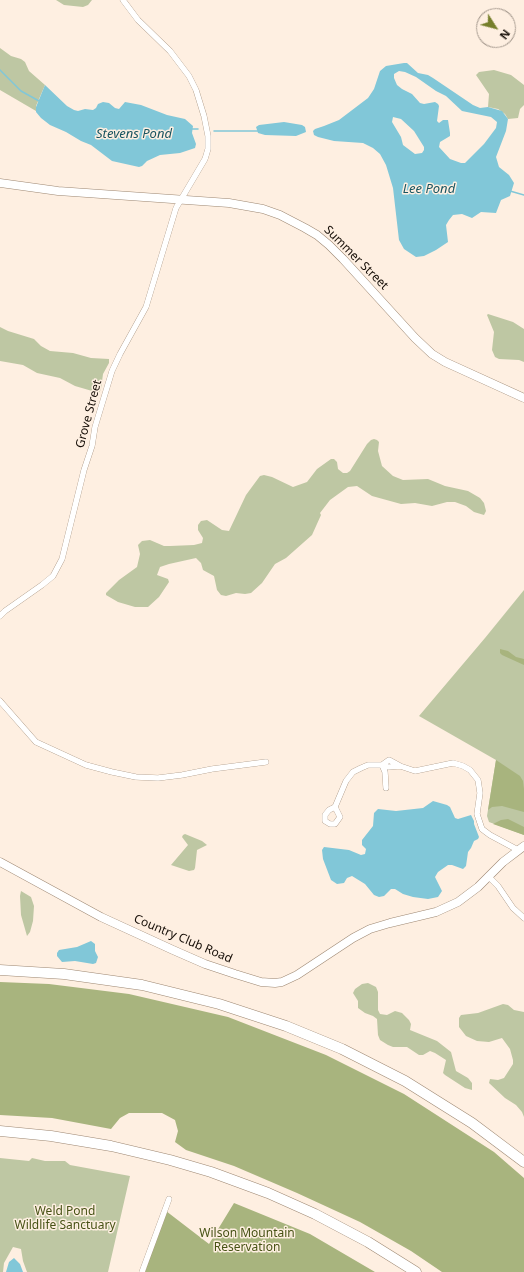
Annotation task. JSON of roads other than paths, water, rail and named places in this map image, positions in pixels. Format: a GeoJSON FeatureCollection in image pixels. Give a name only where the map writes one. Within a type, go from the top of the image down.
{"type":"FeatureCollection","features":[{"type":"Feature","properties":{"kind":"highway"},"geometry":{"type":"LineString","coordinates":[[0,970],[64,974],[147,986],[219,1004],[282,1024],[342,1049],[405,1081],[472,1123],[524,1162]]}},
{"type":"Feature","properties":{"kind":"highway"},"geometry":{"type":"LineString","coordinates":[[0,1131],[51,1136],[107,1145],[153,1155],[211,1172],[268,1193],[315,1214],[372,1244],[416,1272]]}},
{"type":"Feature","properties":{"kind":"main road","name":"Summer Street"},"geometry":{"type":"LineString","coordinates":[[0,183],[58,191],[229,203],[263,209],[280,215],[317,235],[343,259],[415,338],[432,354],[445,362],[524,398]]}},
{"type":"Feature","properties":{"kind":"main road","name":"Country Club Road"},"geometry":{"type":"LineString","coordinates":[[0,862],[101,917],[205,964],[261,982],[276,983],[282,982],[297,975],[353,938],[370,930],[390,923],[436,912],[458,902],[478,888],[488,876],[521,848]]}},
{"type":"Feature","properties":{"kind":"street","name":"Grove Street"},"geometry":{"type":"LineString","coordinates":[[0,616],[4,611],[42,585],[52,576],[62,560],[84,470],[92,446],[95,427],[106,390],[120,354],[146,307],[173,216],[180,200],[203,164],[207,154],[209,141],[204,116],[196,90],[185,70],[170,51],[138,20],[123,0]]}},
{"type":"Feature","properties":{"kind":"street"},"geometry":{"type":"LineString","coordinates":[[0,701],[36,742],[86,765],[112,772],[136,777],[158,778],[182,776],[212,769],[266,762]]}},
{"type":"Feature","properties":{"kind":"street"},"geometry":{"type":"LineString","coordinates":[[335,807],[346,782],[353,772],[368,765],[382,764],[388,767],[400,766],[415,771],[453,763],[470,770],[478,780],[480,793],[477,814],[482,829],[490,835],[521,848]]}},
{"type":"Feature","properties":{"kind":"street"},"geometry":{"type":"LineString","coordinates":[[382,764],[385,772],[386,788]]}},
{"type":"Feature","properties":{"kind":"street"},"geometry":{"type":"LineString","coordinates":[[488,876],[498,886],[513,908],[524,918]]}},
{"type":"Feature","properties":{"kind":"street"},"geometry":{"type":"LineString","coordinates":[[142,1272],[169,1198]]}},
{"type":"Feature","properties":{"kind":"water","name":"Lee Pond"},"geometry":{"type":"Polygon","coordinates":[[[407,63],[418,73],[428,75],[473,105],[480,108],[488,107],[502,111],[508,119],[506,131],[496,157],[499,167],[509,175],[514,183],[510,196],[501,200],[496,213],[481,212],[472,218],[462,214],[453,215],[446,225],[448,242],[424,256],[416,257],[404,249],[399,240],[393,188],[386,165],[380,154],[373,148],[363,143],[334,141],[318,137],[314,135],[313,131],[339,120],[368,98],[374,89],[380,71],[386,66],[407,63]],[[399,71],[394,74],[397,85],[412,94],[420,103],[424,104],[435,102],[438,104],[437,121],[439,123],[443,120],[448,120],[450,133],[450,136],[440,142],[439,147],[450,159],[465,163],[484,144],[496,128],[497,122],[491,117],[462,111],[446,96],[416,77],[399,71]],[[393,117],[392,122],[401,137],[403,145],[415,154],[422,153],[424,147],[414,131],[401,119],[393,117]]]}},
{"type":"Feature","properties":{"kind":"water","name":"Stevens Pond"},"geometry":{"type":"Polygon","coordinates":[[[45,85],[67,106],[78,111],[85,109],[93,110],[98,104],[103,102],[109,103],[115,108],[119,109],[125,102],[141,105],[167,115],[185,119],[193,126],[192,133],[196,144],[195,148],[180,153],[160,155],[147,161],[139,167],[112,161],[91,145],[50,125],[41,118],[36,112],[36,107],[45,85]]]}},
{"type":"Feature","properties":{"kind":"water"},"geometry":{"type":"Polygon","coordinates":[[[284,122],[302,125],[305,127],[306,132],[296,136],[265,135],[258,133],[256,127],[259,125],[284,122]]]}},
{"type":"Feature","properties":{"kind":"water"},"geometry":{"type":"Polygon","coordinates":[[[433,801],[450,807],[455,818],[458,819],[471,815],[479,837],[474,841],[468,852],[466,866],[463,869],[448,865],[438,872],[435,877],[442,891],[438,897],[428,899],[413,897],[403,894],[395,889],[391,889],[384,896],[379,897],[374,895],[365,884],[352,876],[347,878],[344,883],[337,884],[331,880],[323,859],[322,850],[324,847],[349,850],[361,855],[365,854],[366,849],[362,845],[362,840],[373,826],[374,813],[378,809],[396,811],[423,808],[433,801]]]}},
{"type":"Feature","properties":{"kind":"water"},"geometry":{"type":"Polygon","coordinates":[[[91,941],[95,944],[95,951],[98,957],[96,963],[93,964],[75,961],[62,962],[57,956],[59,950],[77,947],[91,941]]]}},
{"type":"Feature","properties":{"kind":"water"},"geometry":{"type":"Polygon","coordinates":[[[14,1258],[20,1264],[23,1272],[6,1272],[9,1262],[14,1258]]]}},
{"type":"Feature","properties":{"kind":"waterway"},"geometry":{"type":"LineString","coordinates":[[0,70],[21,91],[39,101]]}},
{"type":"Feature","properties":{"kind":"waterway"},"geometry":{"type":"LineString","coordinates":[[191,129],[198,129]]}},
{"type":"Feature","properties":{"kind":"waterway"},"geometry":{"type":"LineString","coordinates":[[214,131],[258,131]]}},
{"type":"Feature","properties":{"kind":"waterway"},"geometry":{"type":"LineString","coordinates":[[510,191],[524,195]]}},
{"type":"Feature","properties":{"kind":"park label","name":"Weld Pond Wildlife Sanctuary"},"geometry":{"type":"Point","coordinates":[65,1219]}},
{"type":"Feature","properties":{"kind":"park label","name":"Wilson Mountain Reservation"},"geometry":{"type":"Point","coordinates":[247,1241]}}]}
